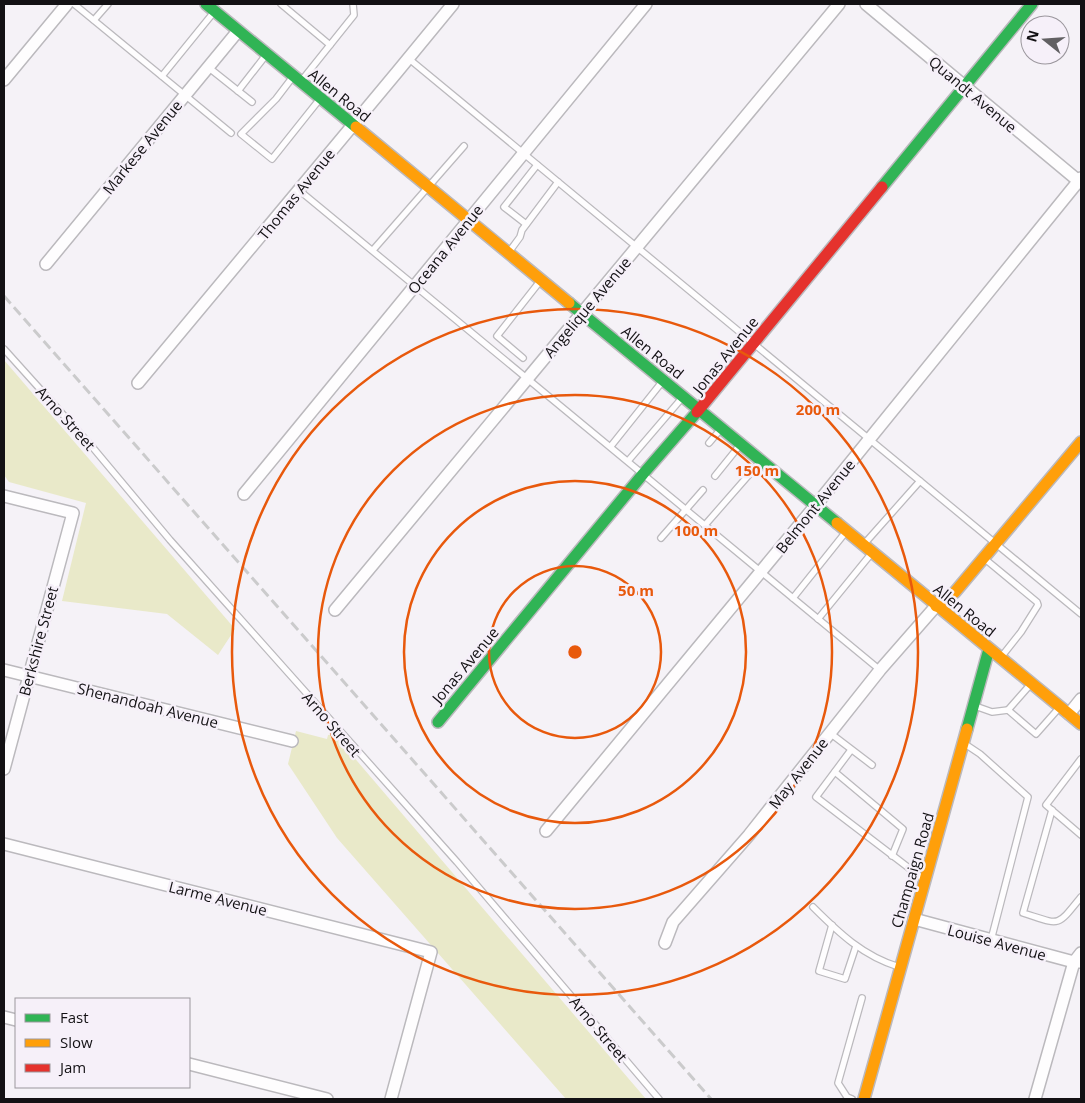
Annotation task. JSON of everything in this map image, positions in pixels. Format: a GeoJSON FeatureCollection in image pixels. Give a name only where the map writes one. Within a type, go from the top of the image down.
{"type":"FeatureCollection","features":[{"type":"Feature","properties":{"kind":"street"},"geometry":{"type":"LineString","coordinates":[[4,80],[67,4]]}},
{"type":"Feature","properties":{"kind":"street","name":"Thomas Avenue"},"geometry":{"type":"LineString","coordinates":[[138,383],[300,191],[453,4]]}},
{"type":"Feature","properties":{"kind":"street","name":"Oceana Avenue"},"geometry":{"type":"LineString","coordinates":[[244,494],[646,4]]}},
{"type":"Feature","properties":{"kind":"street","name":"Angelique Avenue"},"geometry":{"type":"LineString","coordinates":[[335,610],[839,4]]}},
{"type":"Feature","properties":{"kind":"street","name":"Quandt Avenue"},"geometry":{"type":"LineString","coordinates":[[866,4],[1080,181]]}},
{"type":"Feature","properties":{"kind":"street","name":"Jonas Avenue"},"geometry":{"type":"LineString","coordinates":[[438,722],[643,474],[699,410],[1032,4]]}},
{"type":"Feature","properties":{"kind":"street","name":"Allen Road"},"geometry":{"type":"LineString","coordinates":[[210,8],[1081,724]]}},
{"type":"Feature","properties":{"kind":"street","name":"Markese Avenue"},"geometry":{"type":"LineString","coordinates":[[46,264],[238,31]]}},
{"type":"Feature","properties":{"kind":"street","name":"Belmont Avenue"},"geometry":{"type":"LineString","coordinates":[[546,832],[870,440],[1080,181]]}},
{"type":"Feature","properties":{"kind":"street"},"geometry":{"type":"LineString","coordinates":[[936,606],[955,592],[1081,442]]}},
{"type":"Feature","properties":{"kind":"street","name":"Berkshire Street"},"geometry":{"type":"LineString","coordinates":[[4,496],[73,514],[4,769]]}},
{"type":"Feature","properties":{"kind":"street","name":"May Avenue"},"geometry":{"type":"LineString","coordinates":[[665,943],[673,922],[749,835],[880,670],[936,606]]}},
{"type":"Feature","properties":{"kind":"street","name":"Champaign Road"},"geometry":{"type":"LineString","coordinates":[[864,1099],[989,649]]}},
{"type":"Feature","properties":{"kind":"street","name":"Shenandoah Avenue"},"geometry":{"type":"LineString","coordinates":[[4,670],[292,741]]}},
{"type":"Feature","properties":{"kind":"street"},"geometry":{"type":"LineString","coordinates":[[1064,711],[1081,699]]}},
{"type":"Feature","properties":{"kind":"street","name":"Larme Avenue"},"geometry":{"type":"LineString","coordinates":[[4,844],[431,952],[391,1099]]}},
{"type":"Feature","properties":{"kind":"street","name":"Louise Avenue"},"geometry":{"type":"LineString","coordinates":[[914,919],[991,940],[1079,959]]}},
{"type":"Feature","properties":{"kind":"street"},"geometry":{"type":"LineString","coordinates":[[1035,1099],[1079,959]]}},
{"type":"Feature","properties":{"kind":"street"},"geometry":{"type":"LineString","coordinates":[[190,1064],[327,1099]]}},
{"type":"Feature","properties":{"kind":"lane"},"geometry":{"type":"LineString","coordinates":[[74,4],[231,133]]}},
{"type":"Feature","properties":{"kind":"lane"},"geometry":{"type":"LineString","coordinates":[[94,20],[108,4]]}},
{"type":"Feature","properties":{"kind":"lane"},"geometry":{"type":"LineString","coordinates":[[281,4],[330,45]]}},
{"type":"Feature","properties":{"kind":"lane"},"geometry":{"type":"LineString","coordinates":[[320,99],[272,159],[241,134],[330,45],[354,16],[354,4]]}},
{"type":"Feature","properties":{"kind":"lane"},"geometry":{"type":"LineString","coordinates":[[162,76],[210,8]]}},
{"type":"Feature","properties":{"kind":"lane"},"geometry":{"type":"LineString","coordinates":[[238,90],[267,54]]}},
{"type":"Feature","properties":{"kind":"lane"},"geometry":{"type":"LineString","coordinates":[[408,58],[1081,614]]}},
{"type":"Feature","properties":{"kind":"lane"},"geometry":{"type":"LineString","coordinates":[[208,67],[252,102]]}},
{"type":"Feature","properties":{"kind":"lane"},"geometry":{"type":"LineString","coordinates":[[373,250],[464,146]]}},
{"type":"Feature","properties":{"kind":"lane"},"geometry":{"type":"LineString","coordinates":[[526,224],[504,207],[538,166]]}},
{"type":"Feature","properties":{"kind":"lane"},"geometry":{"type":"LineString","coordinates":[[509,252],[520,237],[526,224],[558,182]]}},
{"type":"Feature","properties":{"kind":"lane"},"geometry":{"type":"LineString","coordinates":[[300,191],[880,670]]}},
{"type":"Feature","properties":{"kind":"lane"},"geometry":{"type":"LineString","coordinates":[[523,358],[497,336],[541,280]]}},
{"type":"Feature","properties":{"kind":"lane","name":"Arno Street"},"geometry":{"type":"LineString","coordinates":[[4,350],[94,449],[170,540],[457,862],[659,1099]]}},
{"type":"Feature","properties":{"kind":"lane"},"geometry":{"type":"LineString","coordinates":[[610,446],[664,380]]}},
{"type":"Feature","properties":{"kind":"lane"},"geometry":{"type":"LineString","coordinates":[[628,461],[683,396]]}},
{"type":"Feature","properties":{"kind":"lane"},"geometry":{"type":"LineString","coordinates":[[709,444],[722,428]]}},
{"type":"Feature","properties":{"kind":"lane"},"geometry":{"type":"LineString","coordinates":[[715,476],[741,444]]}},
{"type":"Feature","properties":{"kind":"lane"},"geometry":{"type":"LineString","coordinates":[[705,525],[762,460]]}},
{"type":"Feature","properties":{"kind":"lane"},"geometry":{"type":"LineString","coordinates":[[864,545],[920,481]]}},
{"type":"Feature","properties":{"kind":"lane"},"geometry":{"type":"LineString","coordinates":[[661,538],[703,490]]}},
{"type":"Feature","properties":{"kind":"lane"},"geometry":{"type":"LineString","coordinates":[[793,598],[846,531]]}},
{"type":"Feature","properties":{"kind":"lane"},"geometry":{"type":"LineString","coordinates":[[818,619],[873,553]]}},
{"type":"Feature","properties":{"kind":"lane"},"geometry":{"type":"LineString","coordinates":[[984,558],[1037,602],[1038,605],[1021,632],[1000,658]]}},
{"type":"Feature","properties":{"kind":"lane"},"geometry":{"type":"LineString","coordinates":[[973,705],[992,712],[1008,710],[1031,683]]}},
{"type":"Feature","properties":{"kind":"lane"},"geometry":{"type":"LineString","coordinates":[[1008,710],[1036,734],[1064,711]]}},
{"type":"Feature","properties":{"kind":"lane"},"geometry":{"type":"LineString","coordinates":[[830,733],[872,765]]}},
{"type":"Feature","properties":{"kind":"lane"},"geometry":{"type":"LineString","coordinates":[[963,742],[980,754],[1028,797],[991,940]]}},
{"type":"Feature","properties":{"kind":"lane"},"geometry":{"type":"LineString","coordinates":[[852,750],[816,797],[925,880]]}},
{"type":"Feature","properties":{"kind":"lane"},"geometry":{"type":"LineString","coordinates":[[1081,759],[1046,805],[1081,835]]}},
{"type":"Feature","properties":{"kind":"lane"},"geometry":{"type":"LineString","coordinates":[[835,772],[903,829],[892,856]]}},
{"type":"Feature","properties":{"kind":"lane"},"geometry":{"type":"LineString","coordinates":[[1052,810],[1024,913],[1054,923],[1063,920],[1081,898]]}},
{"type":"Feature","properties":{"kind":"lane"},"geometry":{"type":"LineString","coordinates":[[813,907],[848,941],[885,962],[901,967]]}},
{"type":"Feature","properties":{"kind":"lane"},"geometry":{"type":"LineString","coordinates":[[832,926],[819,971],[845,979],[856,946]]}},
{"type":"Feature","properties":{"kind":"lane"},"geometry":{"type":"LineString","coordinates":[[852,1099],[847,1097],[838,1083],[862,998]]}},
{"type":"Feature","properties":{"kind":"green space"},"geometry":{"type":"Polygon","coordinates":[[[4,360],[235,629],[218,655],[167,614],[62,601],[86,503],[9,482],[4,475],[4,360]]]}},
{"type":"Feature","properties":{"kind":"green space"},"geometry":{"type":"Polygon","coordinates":[[[296,731],[327,739],[328,735],[334,734],[646,1099],[566,1099],[337,838],[288,764],[296,731]]]}},
{"type":"Feature","properties":{"kind":"railway"},"geometry":{"type":"LineString","coordinates":[[4,296],[711,1099]]}},
{"type":"Feature","properties":{"kind":"traffic: fast"},"geometry":{"type":"LineString","coordinates":[[206,4],[356,127]]}},
{"type":"Feature","properties":{"kind":"traffic: fast"},"geometry":{"type":"LineString","coordinates":[[882,187],[1032,4]]}},
{"type":"Feature","properties":{"kind":"traffic: fast"},"geometry":{"type":"LineString","coordinates":[[569,303],[837,523]]}},
{"type":"Feature","properties":{"kind":"traffic: fast"},"geometry":{"type":"LineString","coordinates":[[438,722],[643,474],[697,412]]}},
{"type":"Feature","properties":{"kind":"traffic: fast"},"geometry":{"type":"LineString","coordinates":[[967,729],[989,649]]}},
{"type":"Feature","properties":{"kind":"traffic: slow"},"geometry":{"type":"LineString","coordinates":[[356,127],[569,303]]}},
{"type":"Feature","properties":{"kind":"traffic: slow"},"geometry":{"type":"LineString","coordinates":[[936,606],[955,592],[1081,442]]}},
{"type":"Feature","properties":{"kind":"traffic: slow"},"geometry":{"type":"LineString","coordinates":[[837,523],[1081,724]]}},
{"type":"Feature","properties":{"kind":"traffic: slow"},"geometry":{"type":"LineString","coordinates":[[864,1099],[967,729]]}},
{"type":"Feature","properties":{"kind":"traffic: jam"},"geometry":{"type":"LineString","coordinates":[[697,412],[882,187]]}}]}
